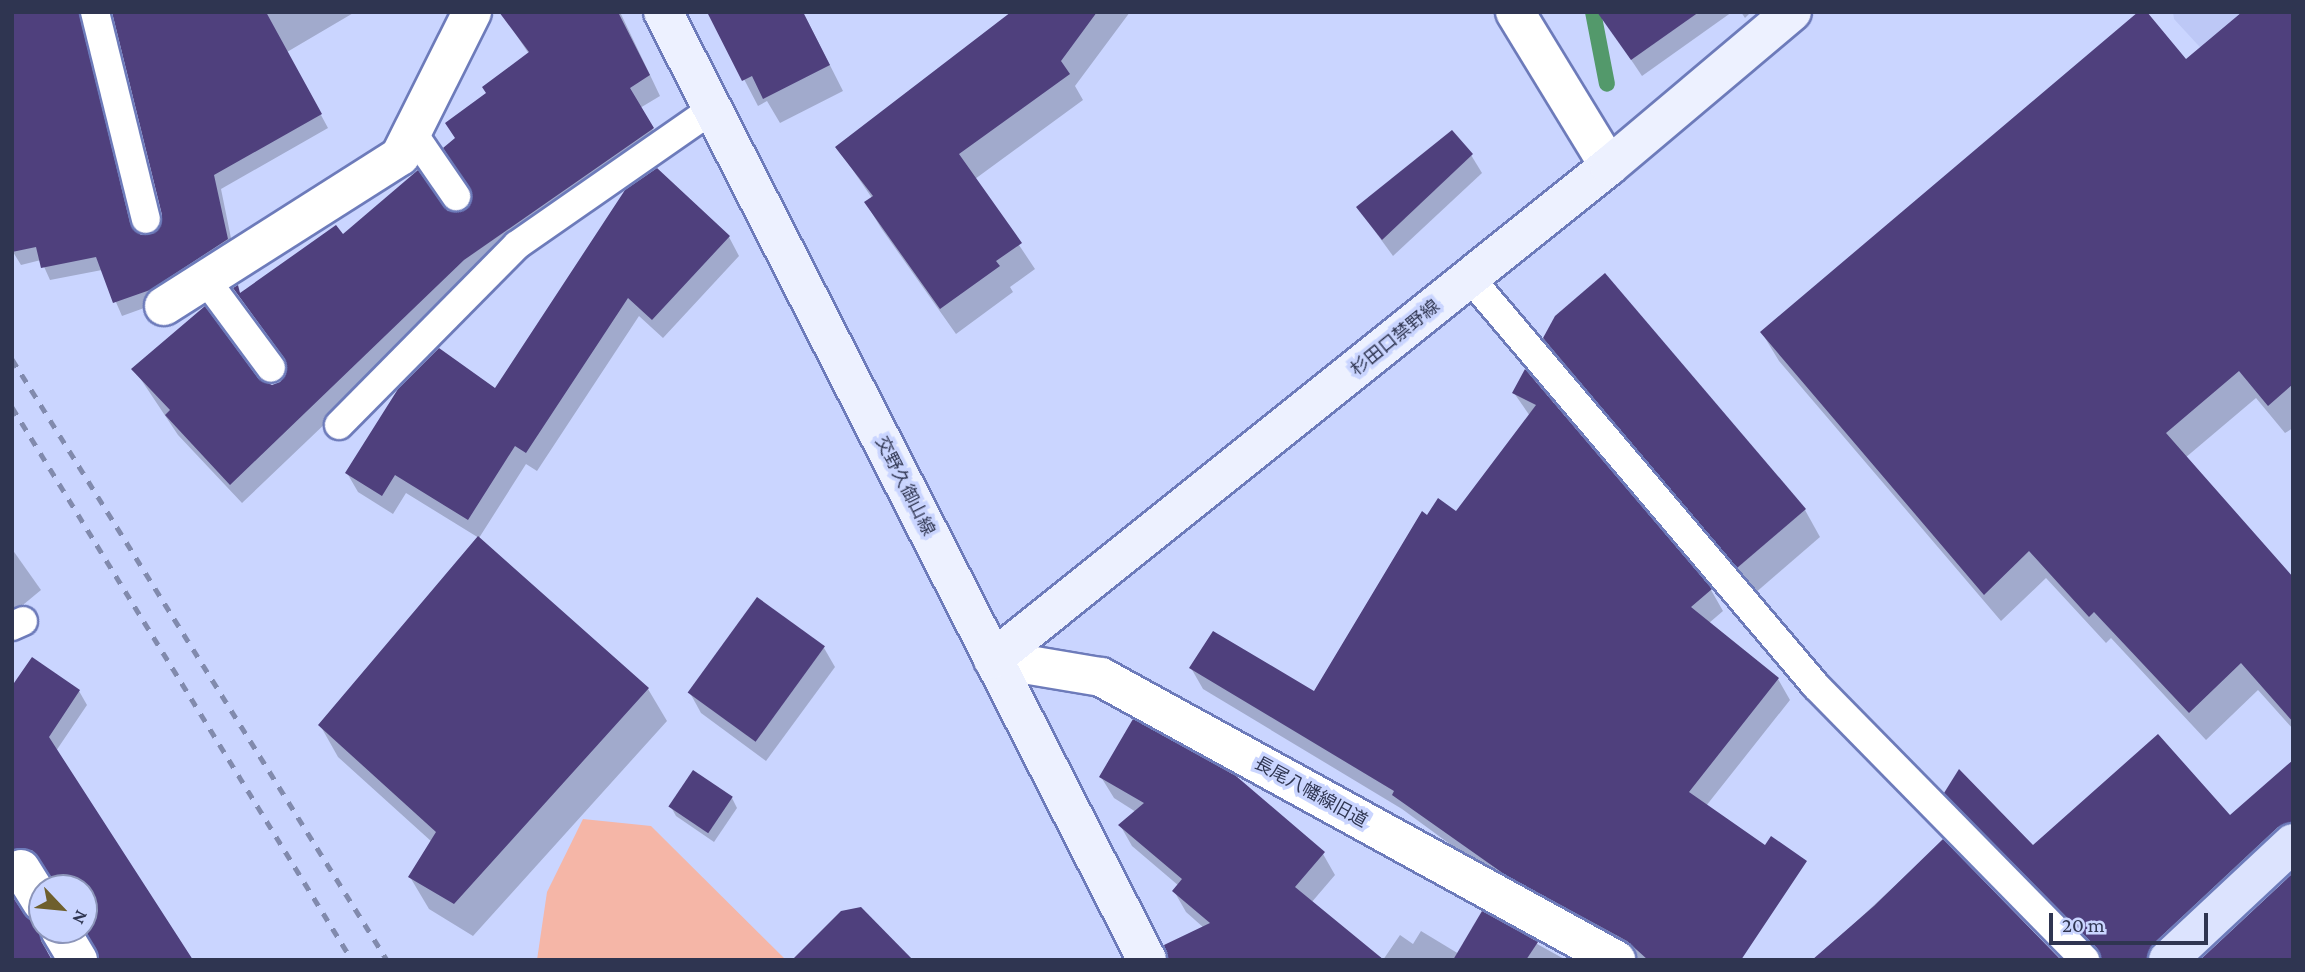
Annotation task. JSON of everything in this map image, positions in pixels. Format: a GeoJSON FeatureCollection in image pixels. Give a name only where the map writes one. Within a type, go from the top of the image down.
{"type":"FeatureCollection","features":[{"type":"Feature","properties":{"kind":"main road","name":"交野久御山線"},"geometry":{"type":"LineString","coordinates":[[663,12],[1147,960]]}},
{"type":"Feature","properties":{"kind":"main road","name":"杉田口禁野線"},"geometry":{"type":"LineString","coordinates":[[993,659],[1470,278],[1792,12]]}},
{"type":"Feature","properties":{"kind":"main road"},"geometry":{"type":"LineString","coordinates":[[2168,960],[2293,843]]}},
{"type":"Feature","properties":{"kind":"street"},"geometry":{"type":"LineString","coordinates":[[164,306],[400,156],[472,12]]}},
{"type":"Feature","properties":{"kind":"street"},"geometry":{"type":"LineString","coordinates":[[1516,12],[1608,166]]}},
{"type":"Feature","properties":{"kind":"street","name":"長尾八幡線旧道"},"geometry":{"type":"LineString","coordinates":[[993,659],[1101,677],[1616,960]]}},
{"type":"Feature","properties":{"kind":"street"},"geometry":{"type":"LineString","coordinates":[[21,869],[28,880]]}},
{"type":"Feature","properties":{"kind":"street"},"geometry":{"type":"LineString","coordinates":[[68,944],[78,960]]}},
{"type":"Feature","properties":{"kind":"lane"},"geometry":{"type":"LineString","coordinates":[[95,12],[146,219]]}},
{"type":"Feature","properties":{"kind":"lane"},"geometry":{"type":"LineString","coordinates":[[339,425],[517,245],[713,109]]}},
{"type":"Feature","properties":{"kind":"lane"},"geometry":{"type":"LineString","coordinates":[[412,132],[456,196]]}},
{"type":"Feature","properties":{"kind":"lane"},"geometry":{"type":"LineString","coordinates":[[1470,278],[1816,686],[2085,960]]}},
{"type":"Feature","properties":{"kind":"lane"},"geometry":{"type":"LineString","coordinates":[[206,280],[271,368]]}},
{"type":"Feature","properties":{"kind":"shaded area"},"geometry":{"type":"Polygon","coordinates":[[[2173,12],[2293,12],[2293,148],[2174,19],[2173,12]]]}},
{"type":"Feature","properties":{"kind":"shaded area"},"geometry":{"type":"Polygon","coordinates":[[[583,819],[651,826],[784,958],[537,960],[547,892],[583,819]]]}},
{"type":"Feature","properties":{"kind":"building"},"geometry":{"type":"Polygon","coordinates":[[[12,12],[79,12],[130,223],[141,235],[157,231],[162,215],[112,12],[266,12],[322,114],[214,175],[228,239],[150,290],[113,303],[96,257],[41,268],[36,247],[12,252],[12,12]]]}},
{"type":"Feature","properties":{"kind":"building"},"geometry":{"type":"Polygon","coordinates":[[[499,12],[618,12],[650,75],[630,88],[654,128],[464,260],[230,485],[165,415],[170,410],[131,369],[205,306],[258,378],[272,385],[280,382],[286,374],[285,359],[233,288],[238,285],[240,293],[336,225],[343,234],[418,170],[448,211],[466,209],[472,194],[443,148],[455,138],[445,123],[486,93],[482,87],[529,52],[499,12]]]}},
{"type":"Feature","properties":{"kind":"building"},"geometry":{"type":"Polygon","coordinates":[[[707,12],[803,12],[830,65],[763,99],[752,76],[742,81],[707,12]]]}},
{"type":"Feature","properties":{"kind":"building"},"geometry":{"type":"Polygon","coordinates":[[[1011,12],[1097,12],[1061,61],[1070,74],[959,154],[1022,243],[996,261],[1000,266],[940,309],[864,202],[873,196],[835,147],[1011,12]]]}},
{"type":"Feature","properties":{"kind":"building"},"geometry":{"type":"Polygon","coordinates":[[[1597,12],[1699,12],[1631,60],[1597,12]]]}},
{"type":"Feature","properties":{"kind":"building"},"geometry":{"type":"Polygon","coordinates":[[[2138,12],[2147,12],[2186,59],[2242,12],[2293,12],[2293,384],[2268,406],[2239,371],[2166,433],[2293,577],[2293,722],[2241,663],[2189,713],[2094,612],[2089,617],[2029,551],[1984,595],[1760,332],[2138,12]]]}},
{"type":"Feature","properties":{"kind":"building"},"geometry":{"type":"Polygon","coordinates":[[[1452,130],[1473,154],[1382,240],[1356,207],[1452,130]]]}},
{"type":"Feature","properties":{"kind":"building"},"geometry":{"type":"Polygon","coordinates":[[[657,168],[730,236],[652,320],[628,298],[526,453],[515,446],[468,520],[395,475],[382,496],[345,473],[398,389],[439,348],[495,388],[625,190],[657,168]]]}},
{"type":"Feature","properties":{"kind":"building"},"geometry":{"type":"Polygon","coordinates":[[[1605,273],[1806,509],[1737,568],[1543,338],[1555,316],[1605,273]]]}},
{"type":"Feature","properties":{"kind":"building"},"geometry":{"type":"Polygon","coordinates":[[[1525,369],[1712,589],[1691,607],[1779,678],[1689,792],[1765,845],[1771,836],[1807,861],[1741,960],[1648,960],[1627,941],[1504,874],[1392,795],[1394,791],[1189,668],[1213,631],[1314,691],[1422,511],[1427,515],[1438,498],[1456,511],[1536,405],[1512,393],[1525,369]]]}},
{"type":"Feature","properties":{"kind":"building"},"geometry":{"type":"Polygon","coordinates":[[[478,536],[649,688],[454,904],[408,877],[436,832],[318,725],[478,536]]]}},
{"type":"Feature","properties":{"kind":"building"},"geometry":{"type":"Polygon","coordinates":[[[757,597],[825,646],[756,742],[688,692],[757,597]]]}},
{"type":"Feature","properties":{"kind":"building"},"geometry":{"type":"Polygon","coordinates":[[[32,657],[80,690],[49,737],[193,960],[100,960],[92,944],[98,944],[98,874],[49,874],[32,850],[12,850],[12,680],[14,683],[32,657]]]}},
{"type":"Feature","properties":{"kind":"building"},"geometry":{"type":"Polygon","coordinates":[[[1133,719],[1236,776],[1325,852],[1295,887],[1384,960],[1169,960],[1164,945],[1210,923],[1172,891],[1182,879],[1118,825],[1144,803],[1099,777],[1133,719]]]}},
{"type":"Feature","properties":{"kind":"building"},"geometry":{"type":"Polygon","coordinates":[[[2158,734],[2230,815],[2293,760],[2293,822],[2278,827],[2153,944],[2147,960],[2101,960],[2097,948],[1944,793],[1959,769],[2033,845],[2158,734]]]}},
{"type":"Feature","properties":{"kind":"building"},"geometry":{"type":"Polygon","coordinates":[[[693,770],[733,797],[708,833],[668,806],[693,770]]]}},
{"type":"Feature","properties":{"kind":"building"},"geometry":{"type":"Polygon","coordinates":[[[1943,839],[2061,960],[1812,960],[1874,906],[1943,839]]]}},
{"type":"Feature","properties":{"kind":"building"},"geometry":{"type":"Polygon","coordinates":[[[2293,873],[2293,960],[2200,960],[2293,873]]]}},
{"type":"Feature","properties":{"kind":"building"},"geometry":{"type":"Polygon","coordinates":[[[12,896],[28,916],[28,944],[43,944],[52,960],[12,960],[12,896]]]}},
{"type":"Feature","properties":{"kind":"building"},"geometry":{"type":"Polygon","coordinates":[[[861,907],[913,960],[792,960],[841,911],[861,907]]]}},
{"type":"Feature","properties":{"kind":"building"},"geometry":{"type":"Polygon","coordinates":[[[1482,911],[1538,942],[1526,960],[1453,960],[1482,911]]]}},
{"type":"Feature","properties":{"kind":"waterway"},"geometry":{"type":"LineString","coordinates":[[1593,12],[1607,84]]}},
{"type":"Feature","properties":{"kind":"railway"},"geometry":{"type":"LineString","coordinates":[[12,359],[387,960]]}},
{"type":"Feature","properties":{"kind":"railway"},"geometry":{"type":"LineString","coordinates":[[12,407],[352,960]]}}]}
